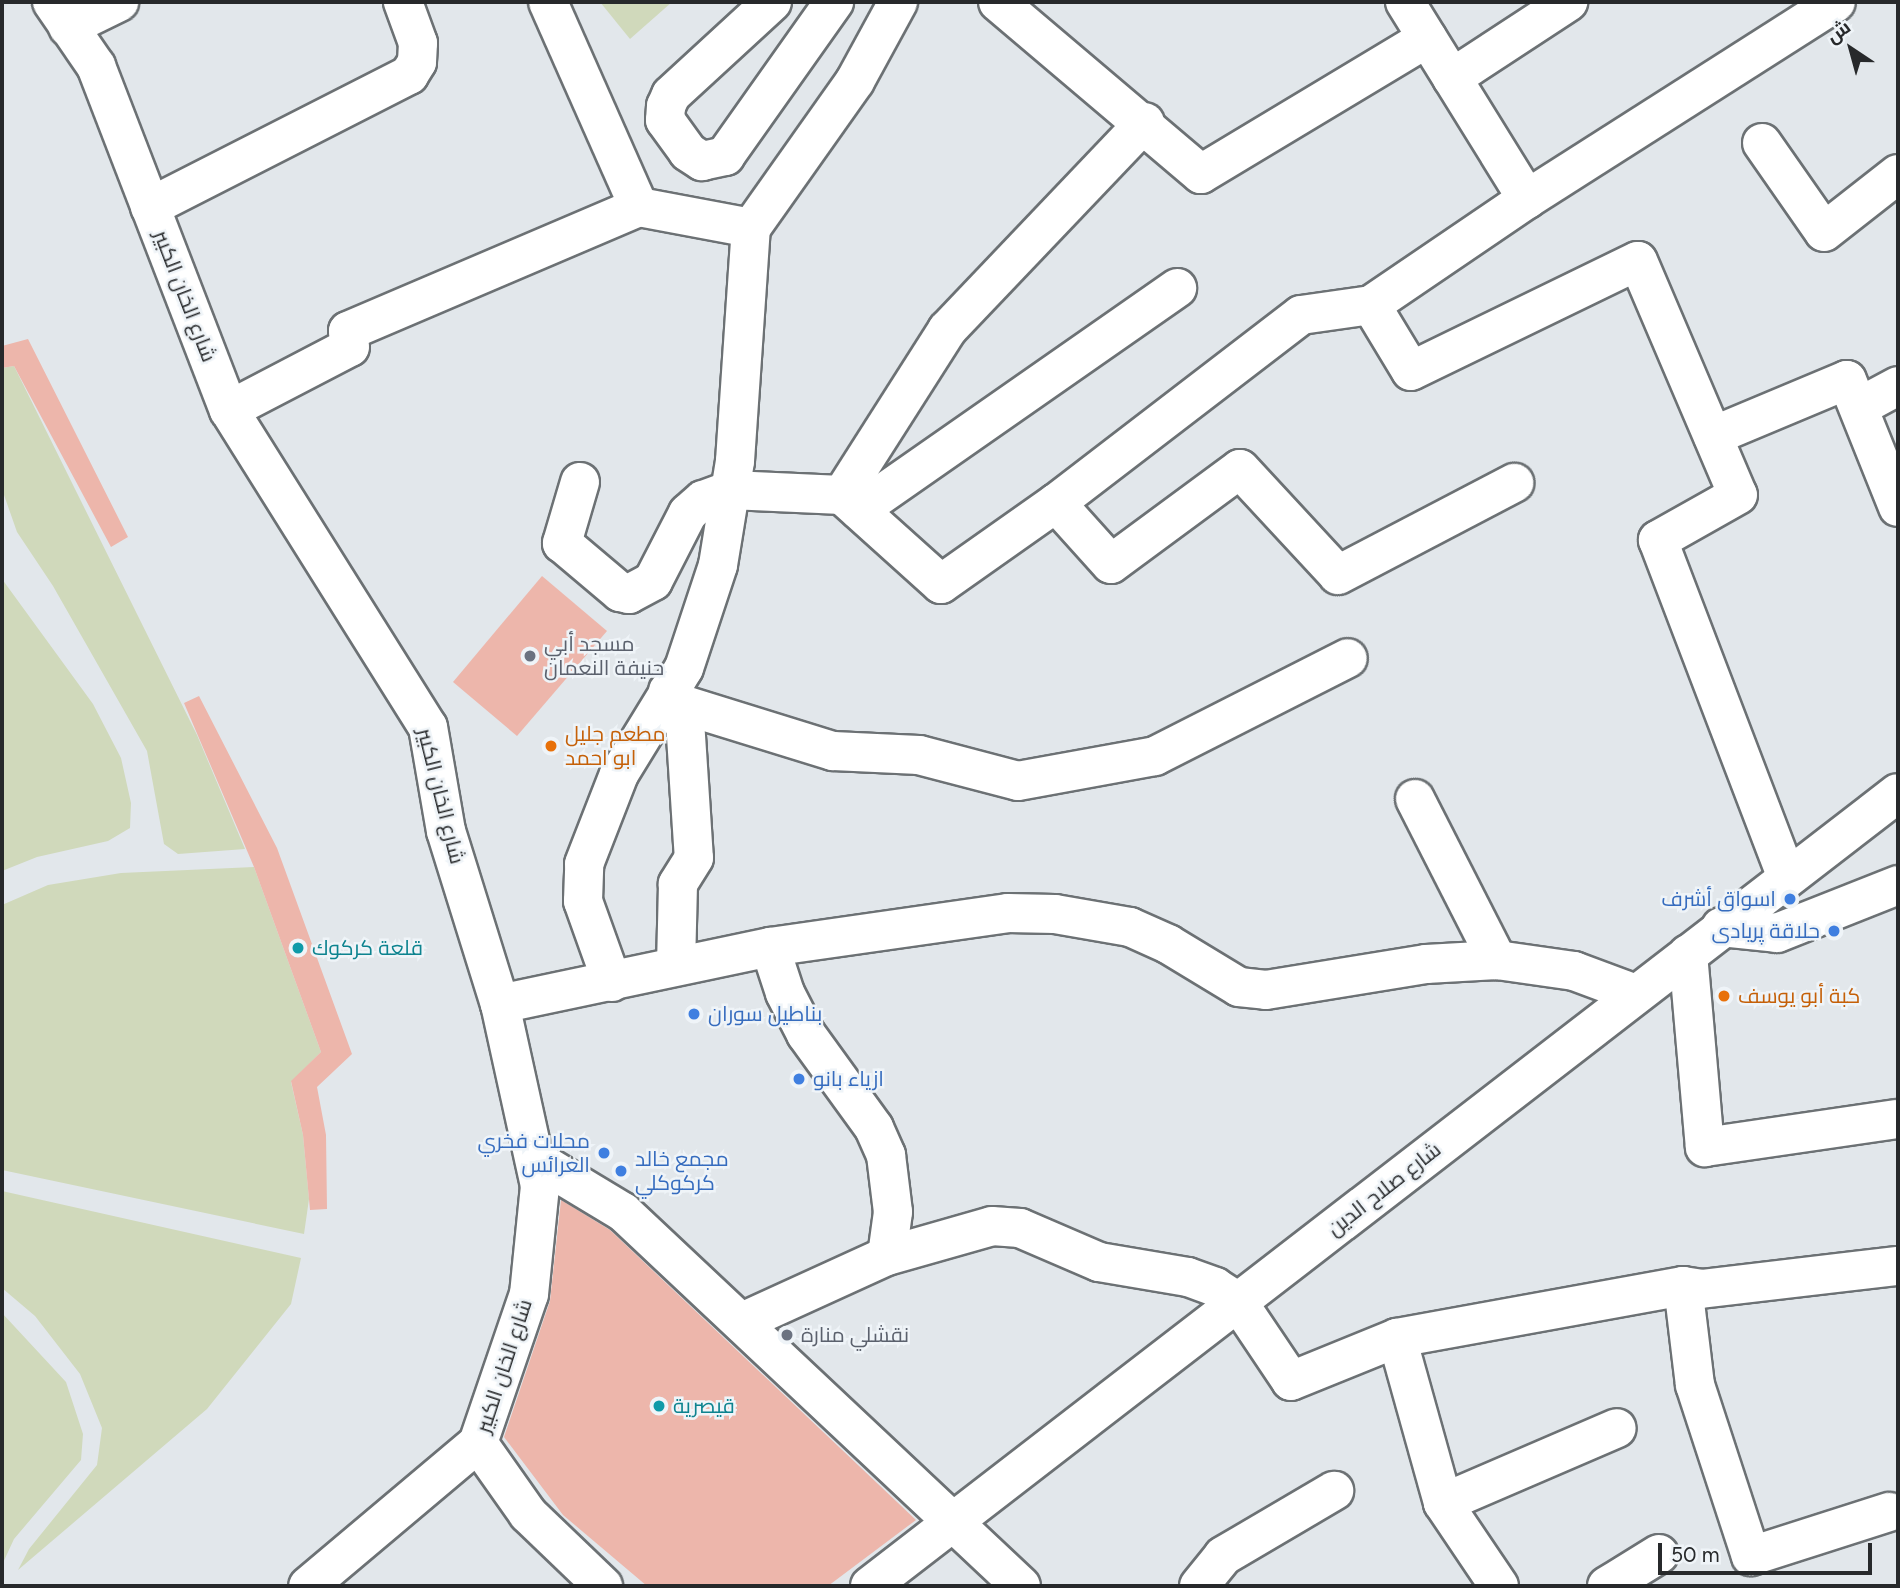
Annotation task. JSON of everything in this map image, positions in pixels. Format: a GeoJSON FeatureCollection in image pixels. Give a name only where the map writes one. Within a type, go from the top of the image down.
{"type":"FeatureCollection","features":[{"type":"Feature","properties":{"kind":"street"},"geometry":{"type":"LineString","coordinates":[[60,14],[119,2]]}},
{"type":"Feature","properties":{"kind":"street"},"geometry":{"type":"LineString","coordinates":[[150,206],[409,75],[417,62],[418,43],[403,2]]}},
{"type":"Feature","properties":{"kind":"street"},"geometry":{"type":"LineString","coordinates":[[548,2],[639,207]]}},
{"type":"Feature","properties":{"kind":"street"},"geometry":{"type":"LineString","coordinates":[[772,2],[671,95],[666,106],[664,120],[688,152],[702,161],[711,163],[725,156],[834,2]]}},
{"type":"Feature","properties":{"kind":"street"},"geometry":{"type":"LineString","coordinates":[[676,965],[678,884],[694,858],[676,698],[718,565],[730,490],[751,228],[855,81],[898,2]]}},
{"type":"Feature","properties":{"kind":"street"},"geometry":{"type":"LineString","coordinates":[[998,2],[1145,122],[1201,174],[1427,38]]}},
{"type":"Feature","properties":{"kind":"street"},"geometry":{"type":"LineString","coordinates":[[1405,2],[1527,199]]}},
{"type":"Feature","properties":{"kind":"street"},"geometry":{"type":"LineString","coordinates":[[1452,78],[1568,2]]}},
{"type":"Feature","properties":{"kind":"street"},"geometry":{"type":"LineString","coordinates":[[580,482],[562,542],[620,592],[629,594],[653,581],[688,513],[703,500],[730,490],[851,503],[941,584],[1056,503],[1301,315],[1371,305],[1527,199],[1836,2]]}},
{"type":"Feature","properties":{"kind":"street","name":"شارع الخان الكبير"},"geometry":{"type":"LineString","coordinates":[[60,14],[96,66],[229,410],[428,727],[446,831],[500,1004],[540,1186],[529,1294],[478,1443],[308,1586]]}},
{"type":"Feature","properties":{"kind":"street"},"geometry":{"type":"LineString","coordinates":[[851,503],[947,330],[1145,122]]}},
{"type":"Feature","properties":{"kind":"street"},"geometry":{"type":"LineString","coordinates":[[1762,143],[1824,232],[1898,174]]}},
{"type":"Feature","properties":{"kind":"street"},"geometry":{"type":"LineString","coordinates":[[229,410],[350,347],[348,331],[639,207],[751,228]]}},
{"type":"Feature","properties":{"kind":"street"},"geometry":{"type":"LineString","coordinates":[[1371,305],[1411,371],[1638,261],[1738,495],[1658,540],[1787,877]]}},
{"type":"Feature","properties":{"kind":"street"},"geometry":{"type":"LineString","coordinates":[[851,503],[1177,288]]}},
{"type":"Feature","properties":{"kind":"street"},"geometry":{"type":"LineString","coordinates":[[1713,436],[1847,380],[1890,461],[1898,507]]}},
{"type":"Feature","properties":{"kind":"street"},"geometry":{"type":"LineString","coordinates":[[1859,407],[1898,386]]}},
{"type":"Feature","properties":{"kind":"street"},"geometry":{"type":"LineString","coordinates":[[1056,503],[1111,564],[1240,469],[1338,575],[1514,483]]}},
{"type":"Feature","properties":{"kind":"street"},"geometry":{"type":"LineString","coordinates":[[676,698],[833,751],[919,755],[1018,781],[1156,756],[1348,658]]}},
{"type":"Feature","properties":{"kind":"street"},"geometry":{"type":"LineString","coordinates":[[612,982],[583,901],[584,864],[619,774],[676,698]]}},
{"type":"Feature","properties":{"kind":"street","name":"شارع صلاح الدين"},"geometry":{"type":"LineString","coordinates":[[870,1586],[1898,793]]}},
{"type":"Feature","properties":{"kind":"street"},"geometry":{"type":"LineString","coordinates":[[1415,799],[1497,960]]}},
{"type":"Feature","properties":{"kind":"street"},"geometry":{"type":"LineString","coordinates":[[1721,928],[1777,933],[1898,885]]}},
{"type":"Feature","properties":{"kind":"street"},"geometry":{"type":"LineString","coordinates":[[500,1004],[770,947],[1008,913],[1055,914],[1130,927],[1168,944],[1238,987],[1266,990],[1417,965],[1497,960],[1574,971],[1636,994]]}},
{"type":"Feature","properties":{"kind":"street"},"geometry":{"type":"LineString","coordinates":[[770,947],[806,1034],[874,1128],[886,1155],[893,1212],[887,1256]]}},
{"type":"Feature","properties":{"kind":"street"},"geometry":{"type":"LineString","coordinates":[[1688,954],[1705,1147],[1896,1119]]}},
{"type":"Feature","properties":{"kind":"street"},"geometry":{"type":"LineString","coordinates":[[535,1160],[624,1212],[1021,1586]]}},
{"type":"Feature","properties":{"kind":"street"},"geometry":{"type":"LineString","coordinates":[[742,1322],[887,1256],[992,1226],[1020,1228],[1098,1262],[1188,1277],[1238,1302],[1292,1381],[1396,1338],[1683,1286],[1701,1289],[1898,1266]]}},
{"type":"Feature","properties":{"kind":"street"},"geometry":{"type":"LineString","coordinates":[[1683,1286],[1695,1385],[1751,1556],[1889,1512]]}},
{"type":"Feature","properties":{"kind":"street"},"geometry":{"type":"LineString","coordinates":[[1396,1338],[1443,1503],[1499,1586]]}},
{"type":"Feature","properties":{"kind":"street"},"geometry":{"type":"LineString","coordinates":[[1443,1503],[1617,1427]]}},
{"type":"Feature","properties":{"kind":"street"},"geometry":{"type":"LineString","coordinates":[[478,1443],[528,1514],[603,1586]]}},
{"type":"Feature","properties":{"kind":"street"},"geometry":{"type":"LineString","coordinates":[[1199,1586],[1223,1556],[1334,1491]]}},
{"type":"Feature","properties":{"kind":"street"},"geometry":{"type":"LineString","coordinates":[[1607,1586],[1659,1554]]}},
{"type":"Feature","properties":{"kind":"green space"},"geometry":{"type":"Polygon","coordinates":[[[600,2],[672,2],[630,39],[600,2]]]}},
{"type":"Feature","properties":{"kind":"green space"},"geometry":{"type":"Polygon","coordinates":[[[14,366],[197,735],[245,849],[178,854],[164,844],[147,751],[53,586],[17,532],[4,495],[2,368],[14,366]]]}},
{"type":"Feature","properties":{"kind":"green space"},"geometry":{"type":"Polygon","coordinates":[[[2,579],[93,704],[121,758],[131,803],[130,828],[108,841],[37,857],[2,871],[2,579]]]}},
{"type":"Feature","properties":{"kind":"green space"},"geometry":{"type":"Polygon","coordinates":[[[254,867],[321,1052],[291,1082],[303,1135],[309,1199],[304,1234],[2,1170],[2,905],[48,885],[121,873],[254,867]]]}},
{"type":"Feature","properties":{"kind":"green space"},"geometry":{"type":"Polygon","coordinates":[[[2,1191],[301,1258],[291,1304],[207,1409],[18,1570],[29,1549],[97,1465],[102,1428],[80,1374],[35,1316],[2,1288],[2,1191]]]}},
{"type":"Feature","properties":{"kind":"green space"},"geometry":{"type":"Polygon","coordinates":[[[2,1313],[66,1382],[83,1434],[81,1460],[14,1539],[2,1565],[2,1313]]]}},
{"type":"Feature","properties":{"kind":"building"},"geometry":{"type":"Polygon","coordinates":[[[28,339],[128,537],[111,547],[14,366],[2,368],[2,346],[28,339]]]}},
{"type":"Feature","properties":{"kind":"building","name":"مسجد أبي حنيفة النعمان"},"geometry":{"type":"Polygon","coordinates":[[[542,576],[607,631],[517,736],[453,682],[542,576]]]}},
{"type":"Feature","properties":{"kind":"building"},"geometry":{"type":"Polygon","coordinates":[[[199,696],[277,848],[352,1054],[317,1087],[326,1135],[327,1209],[310,1210],[303,1135],[291,1081],[321,1052],[254,867],[184,703],[199,696]]]}},
{"type":"Feature","properties":{"kind":"building","name":"قيصرية"},"geometry":{"type":"Polygon","coordinates":[[[561,1200],[610,1230],[916,1520],[828,1586],[647,1586],[563,1515],[504,1437],[550,1301],[561,1200]]]}},
{"type":"Feature","properties":{"kind":"place","name":"مسجد أبي حنيفة النعمان"},"geometry":{"type":"Point","coordinates":[530,656]}},
{"type":"Feature","properties":{"kind":"place","name":"مطعم جليل ابو احمد"},"geometry":{"type":"Point","coordinates":[551,746]}},
{"type":"Feature","properties":{"kind":"place","name":"اسواق أشرف"},"geometry":{"type":"Point","coordinates":[1790,899]}},
{"type":"Feature","properties":{"kind":"place","name":"حلاقة پریادی"},"geometry":{"type":"Point","coordinates":[1834,931]}},
{"type":"Feature","properties":{"kind":"place","name":"قلعة كركوك"},"geometry":{"type":"Point","coordinates":[298,948]}},
{"type":"Feature","properties":{"kind":"place","name":"كبة أبو يوسف"},"geometry":{"type":"Point","coordinates":[1724,996]}},
{"type":"Feature","properties":{"kind":"place","name":"بناطيل سوران"},"geometry":{"type":"Point","coordinates":[694,1014]}},
{"type":"Feature","properties":{"kind":"place","name":"ازياء بانو"},"geometry":{"type":"Point","coordinates":[799,1079]}},
{"type":"Feature","properties":{"kind":"place","name":"محلات فخري العرائس"},"geometry":{"type":"Point","coordinates":[604,1153]}},
{"type":"Feature","properties":{"kind":"place","name":"مجمع خالد كركوكلي"},"geometry":{"type":"Point","coordinates":[621,1171]}},
{"type":"Feature","properties":{"kind":"place","name":"نقشلي منارة"},"geometry":{"type":"Point","coordinates":[787,1335]}},
{"type":"Feature","properties":{"kind":"place","name":"قيصرية"},"geometry":{"type":"Point","coordinates":[659,1406]}}]}
